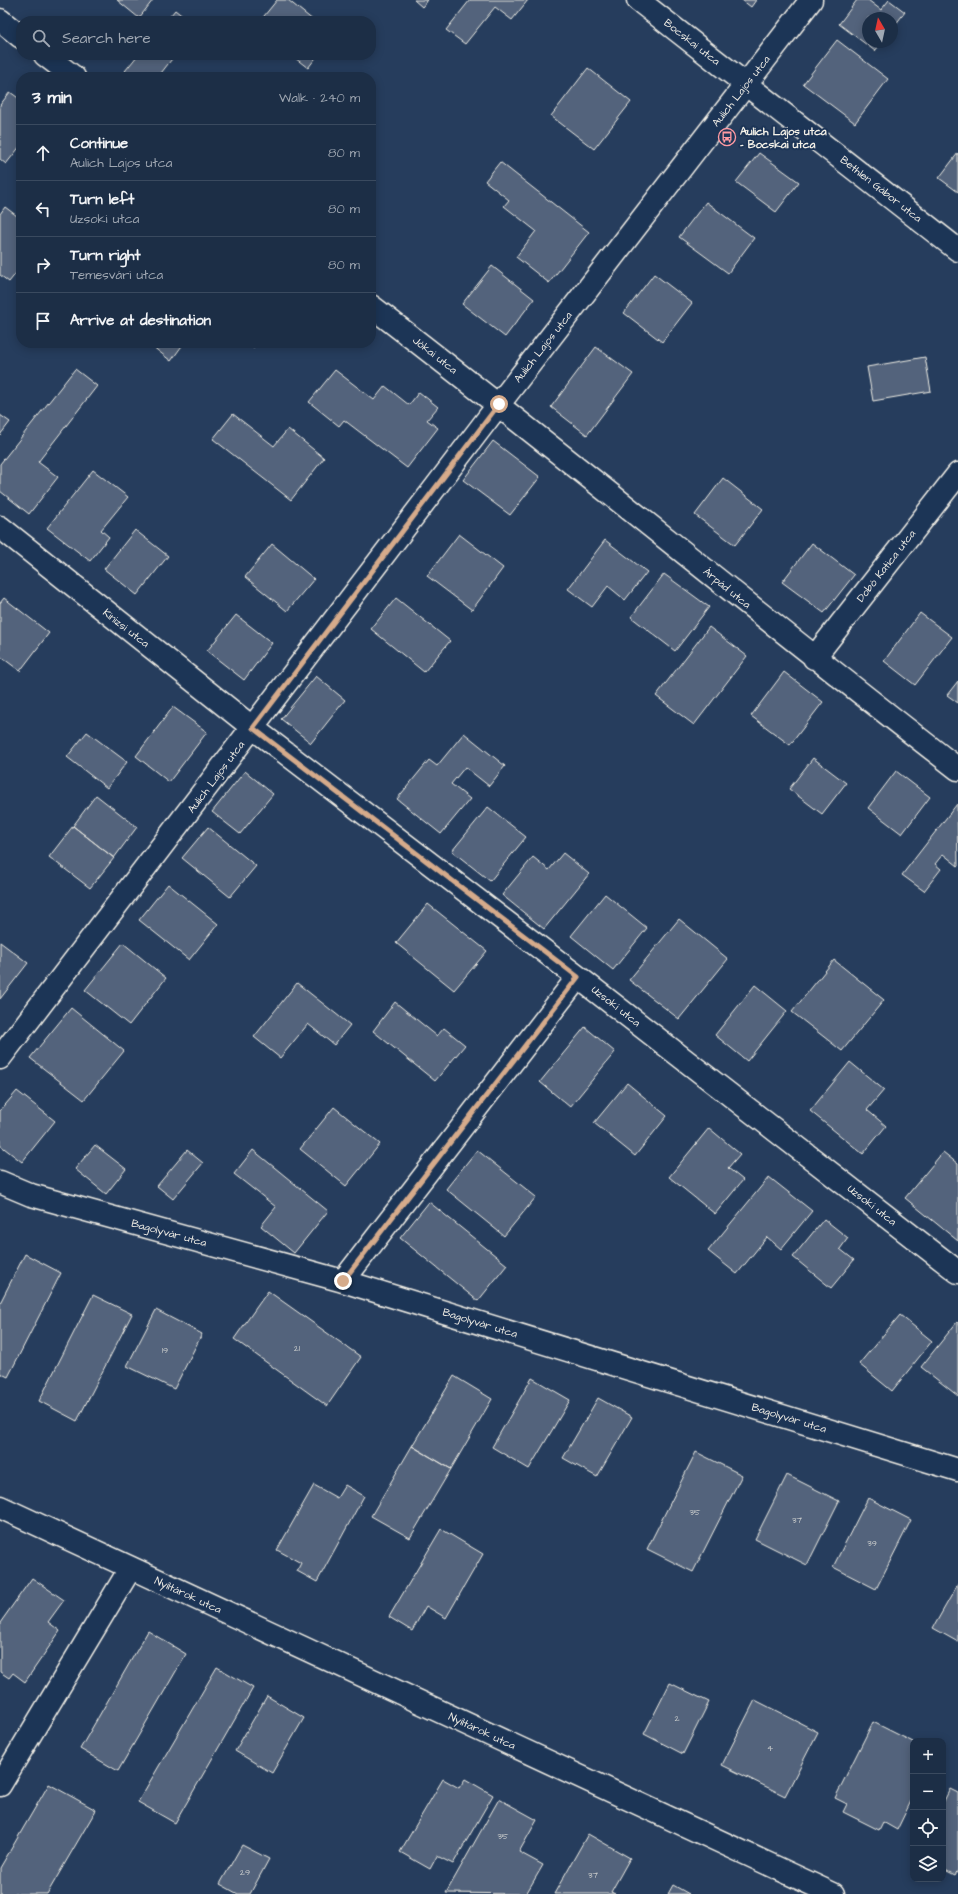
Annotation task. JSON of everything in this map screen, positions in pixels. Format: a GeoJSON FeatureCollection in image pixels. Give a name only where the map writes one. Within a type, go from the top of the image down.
{"type":"FeatureCollection","features":[{"type":"Feature","properties":{"kind":"street","name":"Bocskai utca"},"geometry":{"type":"LineString","coordinates":[[638,0],[747,84]]}},
{"type":"Feature","properties":{"kind":"street","name":"Aulich Lajos utca"},"geometry":{"type":"LineString","coordinates":[[0,1058],[499,404],[811,0]]}},
{"type":"Feature","properties":{"kind":"street"},"geometry":{"type":"LineString","coordinates":[[0,20],[16,32]]}},
{"type":"Feature","properties":{"kind":"street"},"geometry":{"type":"LineString","coordinates":[[52,60],[67,72]]}},
{"type":"Feature","properties":{"kind":"street","name":"Bethlen Gábor utca"},"geometry":{"type":"LineString","coordinates":[[747,84],[958,250]]}},
{"type":"Feature","properties":{"kind":"street","name":"Jókai utca"},"geometry":{"type":"LineString","coordinates":[[376,310],[499,404]]}},
{"type":"Feature","properties":{"kind":"street","name":"Árpád utca"},"geometry":{"type":"LineString","coordinates":[[499,404],[814,658],[958,769]]}},
{"type":"Feature","properties":{"kind":"street","name":"Dobó Katica utca"},"geometry":{"type":"LineString","coordinates":[[814,658],[958,474]]}},
{"type":"Feature","properties":{"kind":"street","name":"Kinizsi utca"},"geometry":{"type":"LineString","coordinates":[[0,528],[253,728]]}},
{"type":"Feature","properties":{"kind":"street","name":"Uzsoki utca"},"geometry":{"type":"LineString","coordinates":[[253,728],[578,977],[958,1272]]}},
{"type":"Feature","properties":{"kind":"street"},"geometry":{"type":"LineString","coordinates":[[343,1281],[578,977]]}},
{"type":"Feature","properties":{"kind":"street","name":"Bagolyvár utca"},"geometry":{"type":"LineString","coordinates":[[0,1182],[31,1195],[343,1281],[958,1470]]}},
{"type":"Feature","properties":{"kind":"street","name":"Nyíltárok utca"},"geometry":{"type":"LineString","coordinates":[[0,1507],[803,1888],[833,1894]]}},
{"type":"Feature","properties":{"kind":"street"},"geometry":{"type":"LineString","coordinates":[[0,1785],[130,1568]]}},
{"type":"Feature","properties":{"kind":"building"},"geometry":{"type":"Polygon","coordinates":[[[117,0],[153,0],[141,16],[137,16],[117,0]]]}},
{"type":"Feature","properties":{"kind":"building"},"geometry":{"type":"Polygon","coordinates":[[[277,0],[288,0],[308,16],[264,16],[277,0]]]}},
{"type":"Feature","properties":{"kind":"building"},"geometry":{"type":"Polygon","coordinates":[[[414,0],[428,0],[422,7],[414,0]]]}},
{"type":"Feature","properties":{"kind":"building"},"geometry":{"type":"Polygon","coordinates":[[[470,0],[528,0],[512,20],[495,7],[465,44],[446,30],[470,0]]]}},
{"type":"Feature","properties":{"kind":"building"},"geometry":{"type":"Polygon","coordinates":[[[742,0],[756,0],[751,7],[742,0]]]}},
{"type":"Feature","properties":{"kind":"building"},"geometry":{"type":"Polygon","coordinates":[[[857,0],[868,0],[881,10],[889,0],[905,12],[898,21],[898,12],[862,12],[862,41],[839,24],[857,0]]]}},
{"type":"Feature","properties":{"kind":"building"},"geometry":{"type":"Polygon","coordinates":[[[175,10],[183,16],[170,16],[175,10]]]}},
{"type":"Feature","properties":{"kind":"building"},"geometry":{"type":"Polygon","coordinates":[[[837,40],[888,79],[855,123],[803,84],[837,40]]]}},
{"type":"Feature","properties":{"kind":"building"},"geometry":{"type":"Polygon","coordinates":[[[134,60],[171,60],[162,72],[125,71],[134,60]]]}},
{"type":"Feature","properties":{"kind":"building"},"geometry":{"type":"Polygon","coordinates":[[[298,60],[314,60],[308,68],[298,60]]]}},
{"type":"Feature","properties":{"kind":"building"},"geometry":{"type":"Polygon","coordinates":[[[588,68],[631,102],[594,149],[551,116],[588,68]]]}},
{"type":"Feature","properties":{"kind":"building"},"geometry":{"type":"Polygon","coordinates":[[[10,92],[16,96],[16,151],[6,164],[0,159],[0,105],[10,92]]]}},
{"type":"Feature","properties":{"kind":"building"},"geometry":{"type":"Polygon","coordinates":[[[759,153],[799,182],[776,212],[736,182],[759,153]]]}},
{"type":"Feature","properties":{"kind":"building"},"geometry":{"type":"Polygon","coordinates":[[[958,153],[958,192],[939,178],[958,153]]]}},
{"type":"Feature","properties":{"kind":"building"},"geometry":{"type":"Polygon","coordinates":[[[500,162],[589,232],[549,283],[516,257],[536,231],[504,206],[509,200],[485,181],[500,162]]]}},
{"type":"Feature","properties":{"kind":"building"},"geometry":{"type":"Polygon","coordinates":[[[706,202],[754,238],[728,273],[679,237],[706,202]]]}},
{"type":"Feature","properties":{"kind":"building"},"geometry":{"type":"Polygon","coordinates":[[[5,207],[16,215],[16,273],[9,282],[0,275],[0,214],[5,207]]]}},
{"type":"Feature","properties":{"kind":"building"},"geometry":{"type":"Polygon","coordinates":[[[492,266],[534,299],[505,337],[462,304],[492,266]]]}},
{"type":"Feature","properties":{"kind":"building"},"geometry":{"type":"Polygon","coordinates":[[[654,274],[692,303],[662,342],[624,313],[654,274]]]}},
{"type":"Feature","properties":{"kind":"building"},"geometry":{"type":"Polygon","coordinates":[[[596,347],[633,374],[587,435],[551,407],[596,347]]]}},
{"type":"Feature","properties":{"kind":"building"},"geometry":{"type":"Polygon","coordinates":[[[154,348],[180,348],[171,361],[154,348]]]}},
{"type":"Feature","properties":{"kind":"building"},"geometry":{"type":"Polygon","coordinates":[[[925,357],[931,391],[873,401],[867,367],[925,357]]]}},
{"type":"Feature","properties":{"kind":"building"},"geometry":{"type":"Polygon","coordinates":[[[75,369],[97,386],[38,462],[58,477],[29,514],[0,491],[0,464],[75,369]]]}},
{"type":"Feature","properties":{"kind":"building"},"geometry":{"type":"Polygon","coordinates":[[[335,370],[374,400],[385,386],[409,405],[419,392],[438,407],[427,420],[438,428],[407,468],[344,420],[339,426],[309,402],[335,370]]]}},
{"type":"Feature","properties":{"kind":"building"},"geometry":{"type":"Polygon","coordinates":[[[233,414],[274,446],[288,429],[324,458],[291,500],[213,439],[233,414]]]}},
{"type":"Feature","properties":{"kind":"building"},"geometry":{"type":"Polygon","coordinates":[[[0,415],[10,422],[0,435],[0,415]]]}},
{"type":"Feature","properties":{"kind":"building"},"geometry":{"type":"Polygon","coordinates":[[[493,441],[540,477],[510,515],[463,480],[493,441]]]}},
{"type":"Feature","properties":{"kind":"building"},"geometry":{"type":"Polygon","coordinates":[[[93,470],[128,497],[101,530],[109,537],[90,561],[47,528],[93,470]]]}},
{"type":"Feature","properties":{"kind":"building"},"geometry":{"type":"Polygon","coordinates":[[[723,478],[763,509],[735,545],[695,515],[723,478]]]}},
{"type":"Feature","properties":{"kind":"building"},"geometry":{"type":"Polygon","coordinates":[[[135,530],[168,556],[137,595],[104,569],[135,530]]]}},
{"type":"Feature","properties":{"kind":"building"},"geometry":{"type":"Polygon","coordinates":[[[459,534],[503,568],[472,610],[427,576],[459,534]]]}},
{"type":"Feature","properties":{"kind":"building"},"geometry":{"type":"Polygon","coordinates":[[[605,540],[647,572],[625,600],[608,586],[592,607],[568,589],[605,540]]]}},
{"type":"Feature","properties":{"kind":"building"},"geometry":{"type":"Polygon","coordinates":[[[812,543],[854,575],[824,613],[782,582],[812,543]]]}},
{"type":"Feature","properties":{"kind":"building"},"geometry":{"type":"Polygon","coordinates":[[[272,544],[314,579],[287,611],[245,577],[272,544]]]}},
{"type":"Feature","properties":{"kind":"building"},"geometry":{"type":"Polygon","coordinates":[[[664,574],[709,607],[675,651],[631,617],[664,574]]]}},
{"type":"Feature","properties":{"kind":"building"},"geometry":{"type":"Polygon","coordinates":[[[4,598],[49,633],[20,671],[0,656],[0,603],[4,598]]]}},
{"type":"Feature","properties":{"kind":"building"},"geometry":{"type":"Polygon","coordinates":[[[396,598],[450,641],[424,672],[371,629],[396,598]]]}},
{"type":"Feature","properties":{"kind":"building"},"geometry":{"type":"Polygon","coordinates":[[[920,613],[952,637],[915,685],[884,661],[920,613]]]}},
{"type":"Feature","properties":{"kind":"building"},"geometry":{"type":"Polygon","coordinates":[[[236,615],[272,643],[244,680],[207,651],[236,615]]]}},
{"type":"Feature","properties":{"kind":"building"},"geometry":{"type":"Polygon","coordinates":[[[709,627],[747,656],[694,725],[656,696],[709,627]]]}},
{"type":"Feature","properties":{"kind":"building"},"geometry":{"type":"Polygon","coordinates":[[[784,672],[823,702],[790,745],[751,716],[784,672]]]}},
{"type":"Feature","properties":{"kind":"building"},"geometry":{"type":"Polygon","coordinates":[[[316,676],[345,700],[311,743],[281,719],[316,676]]]}},
{"type":"Feature","properties":{"kind":"building"},"geometry":{"type":"Polygon","coordinates":[[[958,681],[958,703],[947,695],[958,681]]]}},
{"type":"Feature","properties":{"kind":"building"},"geometry":{"type":"Polygon","coordinates":[[[173,707],[207,732],[169,782],[136,756],[173,707]]]}},
{"type":"Feature","properties":{"kind":"building"},"geometry":{"type":"Polygon","coordinates":[[[87,732],[127,762],[107,788],[67,757],[87,732]]]}},
{"type":"Feature","properties":{"kind":"building"},"geometry":{"type":"Polygon","coordinates":[[[464,733],[505,766],[489,786],[465,767],[451,784],[470,799],[441,834],[397,799],[429,760],[437,766],[464,733]]]}},
{"type":"Feature","properties":{"kind":"building"},"geometry":{"type":"Polygon","coordinates":[[[813,758],[846,783],[822,814],[789,789],[813,758]]]}},
{"type":"Feature","properties":{"kind":"building"},"geometry":{"type":"Polygon","coordinates":[[[245,771],[273,794],[240,834],[212,812],[245,771]]]}},
{"type":"Feature","properties":{"kind":"building"},"geometry":{"type":"Polygon","coordinates":[[[896,771],[930,797],[902,834],[868,808],[896,771]]]}},
{"type":"Feature","properties":{"kind":"building"},"geometry":{"type":"Polygon","coordinates":[[[96,795],[137,827],[114,858],[73,826],[96,795]]]}},
{"type":"Feature","properties":{"kind":"building"},"geometry":{"type":"Polygon","coordinates":[[[957,804],[958,866],[943,854],[935,864],[941,869],[924,891],[902,875],[957,804]]]}},
{"type":"Feature","properties":{"kind":"building"},"geometry":{"type":"Polygon","coordinates":[[[488,807],[526,837],[490,881],[452,851],[488,807]]]}},
{"type":"Feature","properties":{"kind":"building"},"geometry":{"type":"Polygon","coordinates":[[[73,826],[114,858],[90,888],[49,857],[73,826]]]}},
{"type":"Feature","properties":{"kind":"building"},"geometry":{"type":"Polygon","coordinates":[[[208,827],[256,866],[230,897],[182,858],[208,827]]]}},
{"type":"Feature","properties":{"kind":"building"},"geometry":{"type":"Polygon","coordinates":[[[563,853],[589,874],[544,929],[502,895],[533,857],[549,870],[563,853]]]}},
{"type":"Feature","properties":{"kind":"building"},"geometry":{"type":"Polygon","coordinates":[[[168,884],[218,924],[189,960],[139,920],[168,884]]]}},
{"type":"Feature","properties":{"kind":"building"},"geometry":{"type":"Polygon","coordinates":[[[605,894],[647,928],[613,970],[571,936],[605,894]]]}},
{"type":"Feature","properties":{"kind":"building"},"geometry":{"type":"Polygon","coordinates":[[[428,904],[487,951],[454,990],[396,943],[428,904]]]}},
{"type":"Feature","properties":{"kind":"building"},"geometry":{"type":"Polygon","coordinates":[[[679,919],[728,959],[679,1019],[629,980],[679,919]]]}},
{"type":"Feature","properties":{"kind":"building"},"geometry":{"type":"Polygon","coordinates":[[[0,942],[28,963],[0,999],[0,942]]]}},
{"type":"Feature","properties":{"kind":"building"},"geometry":{"type":"Polygon","coordinates":[[[123,943],[166,978],[129,1025],[85,990],[123,943]]]}},
{"type":"Feature","properties":{"kind":"building"},"geometry":{"type":"Polygon","coordinates":[[[834,960],[884,1000],[842,1051],[792,1012],[834,960]]]}},
{"type":"Feature","properties":{"kind":"building"},"geometry":{"type":"Polygon","coordinates":[[[297,983],[350,1025],[334,1045],[308,1024],[280,1058],[254,1037],[297,983]]]}},
{"type":"Feature","properties":{"kind":"building"},"geometry":{"type":"Polygon","coordinates":[[[755,985],[787,1011],[747,1061],[715,1035],[755,985]]]}},
{"type":"Feature","properties":{"kind":"building"},"geometry":{"type":"Polygon","coordinates":[[[395,1002],[437,1036],[444,1028],[465,1045],[435,1081],[373,1031],[395,1002]]]}},
{"type":"Feature","properties":{"kind":"building"},"geometry":{"type":"Polygon","coordinates":[[[71,1008],[124,1051],[84,1100],[30,1058],[71,1008]]]}},
{"type":"Feature","properties":{"kind":"building"},"geometry":{"type":"Polygon","coordinates":[[[585,1027],[615,1052],[570,1107],[540,1082],[585,1027]]]}},
{"type":"Feature","properties":{"kind":"building"},"geometry":{"type":"Polygon","coordinates":[[[850,1062],[884,1090],[867,1110],[886,1126],[863,1154],[810,1111],[850,1062]]]}},
{"type":"Feature","properties":{"kind":"building"},"geometry":{"type":"Polygon","coordinates":[[[627,1083],[667,1116],[635,1156],[594,1123],[627,1083]]]}},
{"type":"Feature","properties":{"kind":"building"},"geometry":{"type":"Polygon","coordinates":[[[17,1091],[55,1121],[22,1162],[0,1145],[0,1111],[17,1091]]]}},
{"type":"Feature","properties":{"kind":"building"},"geometry":{"type":"Polygon","coordinates":[[[334,1107],[380,1144],[346,1186],[300,1149],[334,1107]]]}},
{"type":"Feature","properties":{"kind":"building"},"geometry":{"type":"Polygon","coordinates":[[[709,1128],[740,1154],[728,1168],[743,1180],[715,1214],[669,1177],[709,1128]]]}},
{"type":"Feature","properties":{"kind":"building"},"geometry":{"type":"Polygon","coordinates":[[[95,1145],[126,1169],[106,1194],[75,1169],[95,1145]]]}},
{"type":"Feature","properties":{"kind":"building"},"geometry":{"type":"Polygon","coordinates":[[[187,1150],[203,1163],[173,1199],[157,1186],[187,1150]]]}},
{"type":"Feature","properties":{"kind":"building"},"geometry":{"type":"Polygon","coordinates":[[[253,1150],[328,1211],[294,1253],[261,1226],[276,1207],[234,1174],[253,1150]]]}},
{"type":"Feature","properties":{"kind":"building"},"geometry":{"type":"Polygon","coordinates":[[[477,1150],[536,1197],[504,1236],[446,1189],[477,1150]]]}},
{"type":"Feature","properties":{"kind":"building"},"geometry":{"type":"Polygon","coordinates":[[[943,1152],[958,1164],[958,1241],[905,1198],[943,1152]]]}},
{"type":"Feature","properties":{"kind":"building"},"geometry":{"type":"Polygon","coordinates":[[[769,1177],[812,1211],[781,1249],[767,1237],[737,1274],[708,1251],[769,1177]]]}},
{"type":"Feature","properties":{"kind":"building"},"geometry":{"type":"Polygon","coordinates":[[[429,1202],[507,1265],[478,1301],[400,1238],[429,1202]]]}},
{"type":"Feature","properties":{"kind":"building"},"geometry":{"type":"Polygon","coordinates":[[[824,1219],[848,1238],[840,1249],[854,1260],[831,1288],[793,1257],[824,1219]]]}},
{"type":"Feature","properties":{"kind":"building"},"geometry":{"type":"Polygon","coordinates":[[[25,1254],[61,1273],[8,1377],[0,1373],[0,1303],[25,1254]]]}},
{"type":"Feature","properties":{"kind":"building"},"geometry":{"type":"Polygon","coordinates":[[[268,1291],[361,1357],[327,1406],[234,1339],[268,1291]]]}},
{"type":"Feature","properties":{"kind":"building"},"geometry":{"type":"Polygon","coordinates":[[[93,1295],[132,1314],[77,1421],[39,1401],[93,1295]]]}},
{"type":"Feature","properties":{"kind":"building"},"geometry":{"type":"Polygon","coordinates":[[[156,1310],[202,1334],[174,1389],[127,1366],[156,1310]]]}},
{"type":"Feature","properties":{"kind":"building"},"geometry":{"type":"Polygon","coordinates":[[[900,1315],[932,1341],[892,1391],[859,1364],[900,1315]]]}},
{"type":"Feature","properties":{"kind":"building"},"geometry":{"type":"Polygon","coordinates":[[[957,1322],[958,1323],[958,1396],[921,1367],[957,1322]]]}},
{"type":"Feature","properties":{"kind":"building"},"geometry":{"type":"Polygon","coordinates":[[[454,1376],[492,1399],[451,1469],[412,1446],[454,1376]]]}},
{"type":"Feature","properties":{"kind":"building"},"geometry":{"type":"Polygon","coordinates":[[[532,1378],[570,1400],[529,1469],[492,1447],[532,1378]]]}},
{"type":"Feature","properties":{"kind":"building"},"geometry":{"type":"Polygon","coordinates":[[[598,1398],[632,1417],[597,1477],[563,1458],[598,1398]]]}},
{"type":"Feature","properties":{"kind":"building"},"geometry":{"type":"Polygon","coordinates":[[[412,1446],[451,1469],[410,1538],[371,1516],[412,1446]]]}},
{"type":"Feature","properties":{"kind":"building"},"geometry":{"type":"Polygon","coordinates":[[[696,1452],[742,1475],[693,1572],[647,1549],[696,1452]]]}},
{"type":"Feature","properties":{"kind":"building"},"geometry":{"type":"Polygon","coordinates":[[[787,1475],[839,1501],[807,1565],[755,1539],[787,1475]]]}},
{"type":"Feature","properties":{"kind":"building"},"geometry":{"type":"Polygon","coordinates":[[[314,1485],[337,1498],[345,1485],[364,1496],[317,1582],[297,1571],[301,1563],[277,1550],[314,1485]]]}},
{"type":"Feature","properties":{"kind":"building"},"geometry":{"type":"Polygon","coordinates":[[[868,1498],[911,1520],[876,1589],[833,1567],[868,1498]]]}},
{"type":"Feature","properties":{"kind":"building"},"geometry":{"type":"Polygon","coordinates":[[[441,1529],[483,1554],[446,1618],[426,1606],[412,1631],[389,1617],[441,1529]]]}},
{"type":"Feature","properties":{"kind":"building"},"geometry":{"type":"Polygon","coordinates":[[[32,1578],[64,1600],[48,1622],[60,1631],[25,1682],[13,1673],[9,1678],[0,1672],[0,1623],[32,1578]]]}},
{"type":"Feature","properties":{"kind":"building"},"geometry":{"type":"Polygon","coordinates":[[[958,1584],[958,1642],[933,1628],[958,1584]]]}},
{"type":"Feature","properties":{"kind":"building"},"geometry":{"type":"Polygon","coordinates":[[[148,1631],[186,1654],[118,1771],[80,1749],[148,1631]]]}},
{"type":"Feature","properties":{"kind":"building"},"geometry":{"type":"Polygon","coordinates":[[[217,1667],[253,1688],[175,1823],[138,1802],[217,1667]]]}},
{"type":"Feature","properties":{"kind":"building"},"geometry":{"type":"Polygon","coordinates":[[[670,1683],[709,1702],[683,1754],[644,1734],[670,1683]]]}},
{"type":"Feature","properties":{"kind":"building"},"geometry":{"type":"Polygon","coordinates":[[[267,1696],[304,1718],[272,1773],[235,1751],[267,1696]]]}},
{"type":"Feature","properties":{"kind":"building"},"geometry":{"type":"Polygon","coordinates":[[[755,1700],[818,1732],[785,1796],[722,1765],[755,1700]]]}},
{"type":"Feature","properties":{"kind":"building"},"geometry":{"type":"Polygon","coordinates":[[[873,1722],[910,1740],[910,1803],[897,1830],[883,1822],[879,1830],[843,1812],[847,1804],[835,1798],[873,1722]]]}},
{"type":"Feature","properties":{"kind":"building"},"geometry":{"type":"Polygon","coordinates":[[[443,1779],[459,1788],[465,1779],[493,1795],[453,1864],[437,1856],[430,1869],[400,1852],[443,1779]]]}},
{"type":"Feature","properties":{"kind":"building"},"geometry":{"type":"Polygon","coordinates":[[[49,1784],[96,1810],[47,1894],[0,1894],[0,1868],[49,1784]]]}},
{"type":"Feature","properties":{"kind":"building"},"geometry":{"type":"Polygon","coordinates":[[[950,1789],[958,1793],[958,1870],[955,1875],[946,1870],[946,1797],[950,1789]]]}},
{"type":"Feature","properties":{"kind":"building"},"geometry":{"type":"Polygon","coordinates":[[[499,1799],[537,1820],[519,1852],[543,1865],[526,1894],[446,1893],[499,1799]]]}},
{"type":"Feature","properties":{"kind":"building"},"geometry":{"type":"Polygon","coordinates":[[[588,1834],[630,1858],[611,1892],[615,1894],[554,1894],[588,1834]]]}},
{"type":"Feature","properties":{"kind":"building"},"geometry":{"type":"Polygon","coordinates":[[[242,1845],[269,1859],[250,1894],[238,1894],[220,1884],[242,1845]]]}},
{"type":"Feature","properties":{"kind":"building"},"geometry":{"type":"Polygon","coordinates":[[[673,1885],[689,1894],[668,1894],[673,1885]]]}},
{"type":"Feature","properties":{"kind":"place","name":"Aulich Lajos utca - Bocskai utca"},"geometry":{"type":"Point","coordinates":[727,137]}},
{"type":"Feature","properties":{"kind":"route"},"geometry":{"type":"LineString","coordinates":[[343,1281],[578,977],[253,728],[499,404]]}}]}
